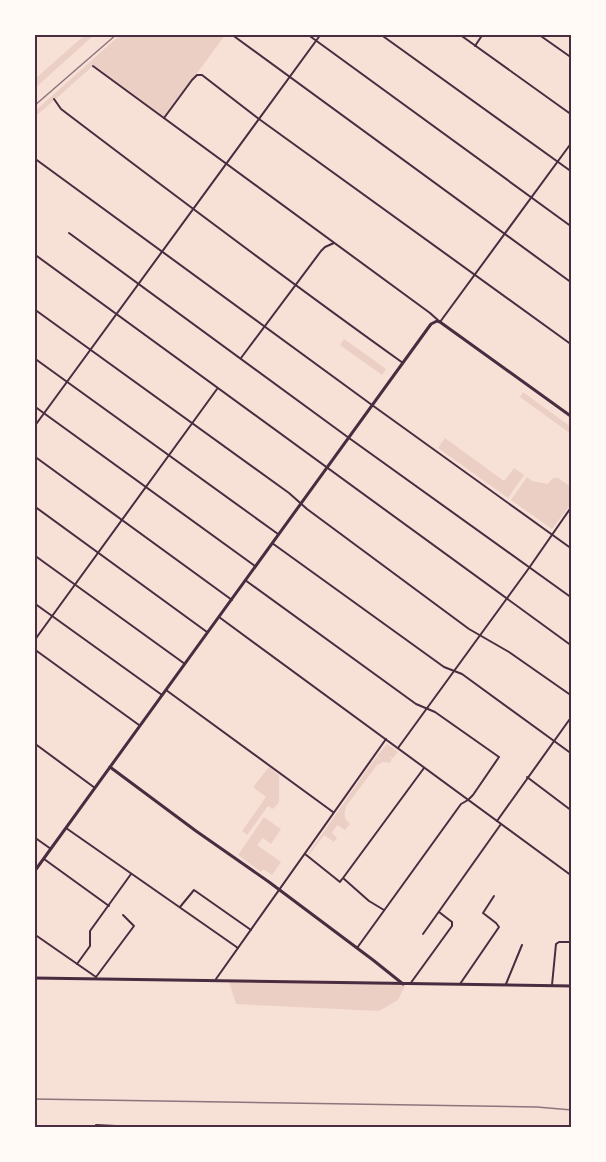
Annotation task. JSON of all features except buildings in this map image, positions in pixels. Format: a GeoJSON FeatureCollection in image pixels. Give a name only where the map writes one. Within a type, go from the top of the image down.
{"type":"FeatureCollection","features":[{"type":"Feature","properties":{"kind":"street"},"geometry":{"type":"LineString","coordinates":[[231,34],[572,283]]}},
{"type":"Feature","properties":{"kind":"street"},"geometry":{"type":"LineString","coordinates":[[307,34],[572,227]]}},
{"type":"Feature","properties":{"kind":"street"},"geometry":{"type":"LineString","coordinates":[[34,427],[321,34]]}},
{"type":"Feature","properties":{"kind":"street"},"geometry":{"type":"LineString","coordinates":[[380,34],[572,172]]}},
{"type":"Feature","properties":{"kind":"street"},"geometry":{"type":"LineString","coordinates":[[459,34],[572,115]]}},
{"type":"Feature","properties":{"kind":"street"},"geometry":{"type":"LineString","coordinates":[[475,46],[483,34]]}},
{"type":"Feature","properties":{"kind":"street"},"geometry":{"type":"LineString","coordinates":[[538,34],[572,58]]}},
{"type":"Feature","properties":{"kind":"street"},"geometry":{"type":"LineString","coordinates":[[93,66],[572,417]]}},
{"type":"Feature","properties":{"kind":"street"},"geometry":{"type":"LineString","coordinates":[[164,118],[192,80],[200,75],[572,345]]}},
{"type":"Feature","properties":{"kind":"street"},"geometry":{"type":"LineString","coordinates":[[54,99],[61,109],[192,209],[403,363]]}},
{"type":"Feature","properties":{"kind":"street"},"geometry":{"type":"LineString","coordinates":[[440,322],[572,142]]}},
{"type":"Feature","properties":{"kind":"street"},"geometry":{"type":"LineString","coordinates":[[34,158],[572,549]]}},
{"type":"Feature","properties":{"kind":"street"},"geometry":{"type":"LineString","coordinates":[[69,233],[572,598]]}},
{"type":"Feature","properties":{"kind":"street"},"geometry":{"type":"LineString","coordinates":[[240,357],[321,251],[334,243]]}},
{"type":"Feature","properties":{"kind":"street"},"geometry":{"type":"LineString","coordinates":[[34,254],[572,646]]}},
{"type":"Feature","properties":{"kind":"street"},"geometry":{"type":"LineString","coordinates":[[34,309],[289,493],[316,516],[480,636],[508,652],[572,696]]}},
{"type":"Feature","properties":{"kind":"street"},"geometry":{"type":"LineString","coordinates":[[34,872],[431,324],[440,322]]}},
{"type":"Feature","properties":{"kind":"street"},"geometry":{"type":"LineString","coordinates":[[34,358],[279,535]]}},
{"type":"Feature","properties":{"kind":"street"},"geometry":{"type":"LineString","coordinates":[[34,641],[217,389]]}},
{"type":"Feature","properties":{"kind":"street"},"geometry":{"type":"LineString","coordinates":[[34,406],[256,566]]}},
{"type":"Feature","properties":{"kind":"street"},"geometry":{"type":"LineString","coordinates":[[34,456],[232,600]]}},
{"type":"Feature","properties":{"kind":"street"},"geometry":{"type":"LineString","coordinates":[[34,506],[208,632]]}},
{"type":"Feature","properties":{"kind":"street"},"geometry":{"type":"LineString","coordinates":[[398,748],[572,506]]}},
{"type":"Feature","properties":{"kind":"street"},"geometry":{"type":"LineString","coordinates":[[272,543],[444,667],[462,674],[572,754]]}},
{"type":"Feature","properties":{"kind":"street"},"geometry":{"type":"LineString","coordinates":[[34,555],[185,664]]}},
{"type":"Feature","properties":{"kind":"street"},"geometry":{"type":"LineString","coordinates":[[245,580],[416,704],[435,712],[499,758],[468,800],[461,804],[357,948]]}},
{"type":"Feature","properties":{"kind":"street"},"geometry":{"type":"LineString","coordinates":[[34,603],[162,695]]}},
{"type":"Feature","properties":{"kind":"street"},"geometry":{"type":"LineString","coordinates":[[219,617],[572,876]]}},
{"type":"Feature","properties":{"kind":"street"},"geometry":{"type":"LineString","coordinates":[[34,649],[140,726]]}},
{"type":"Feature","properties":{"kind":"street"},"geometry":{"type":"LineString","coordinates":[[166,690],[334,813]]}},
{"type":"Feature","properties":{"kind":"street"},"geometry":{"type":"LineString","coordinates":[[496,820],[572,716]]}},
{"type":"Feature","properties":{"kind":"street"},"geometry":{"type":"LineString","coordinates":[[214,982],[386,740]]}},
{"type":"Feature","properties":{"kind":"street"},"geometry":{"type":"LineString","coordinates":[[34,743],[95,788]]}},
{"type":"Feature","properties":{"kind":"street"},"geometry":{"type":"LineString","coordinates":[[110,767],[403,984]]}},
{"type":"Feature","properties":{"kind":"street"},"geometry":{"type":"LineString","coordinates":[[305,854],[340,882],[424,768]]}},
{"type":"Feature","properties":{"kind":"street"},"geometry":{"type":"LineString","coordinates":[[528,777],[572,812]]}},
{"type":"Feature","properties":{"kind":"street"},"geometry":{"type":"LineString","coordinates":[[423,934],[501,824]]}},
{"type":"Feature","properties":{"kind":"street"},"geometry":{"type":"LineString","coordinates":[[66,828],[238,948]]}},
{"type":"Feature","properties":{"kind":"street"},"geometry":{"type":"LineString","coordinates":[[34,837],[51,849]]}},
{"type":"Feature","properties":{"kind":"street"},"geometry":{"type":"LineString","coordinates":[[44,859],[109,906]]}},
{"type":"Feature","properties":{"kind":"street"},"geometry":{"type":"LineString","coordinates":[[76,964],[90,946],[90,931],[131,874]]}},
{"type":"Feature","properties":{"kind":"street"},"geometry":{"type":"LineString","coordinates":[[343,878],[369,901],[384,910]]}},
{"type":"Feature","properties":{"kind":"street"},"geometry":{"type":"LineString","coordinates":[[180,907],[195,890],[251,930]]}},
{"type":"Feature","properties":{"kind":"street"},"geometry":{"type":"LineString","coordinates":[[459,985],[499,927],[483,913],[494,896]]}},
{"type":"Feature","properties":{"kind":"street"},"geometry":{"type":"LineString","coordinates":[[410,984],[452,926],[452,922],[438,912]]}},
{"type":"Feature","properties":{"kind":"street"},"geometry":{"type":"LineString","coordinates":[[97,978],[134,926],[123,915]]}},
{"type":"Feature","properties":{"kind":"street"},"geometry":{"type":"LineString","coordinates":[[34,934],[97,978]]}},
{"type":"Feature","properties":{"kind":"street"},"geometry":{"type":"LineString","coordinates":[[552,986],[556,944],[572,942]]}},
{"type":"Feature","properties":{"kind":"street"},"geometry":{"type":"LineString","coordinates":[[506,985],[522,945]]}},
{"type":"Feature","properties":{"kind":"street"},"geometry":{"type":"LineString","coordinates":[[34,978],[572,986]]}},
{"type":"Feature","properties":{"kind":"street"},"geometry":{"type":"LineString","coordinates":[[96,1125],[156,1128]]}},
{"type":"Feature","properties":{"kind":"shaded area"},"geometry":{"type":"Polygon","coordinates":[[[86,34],[94,35],[35,88],[35,79],[86,34]]]}},
{"type":"Feature","properties":{"kind":"shaded area"},"geometry":{"type":"Polygon","coordinates":[[[120,35],[225,35],[165,117],[94,65],[35,117],[34,112],[120,35]]]}},
{"type":"Feature","properties":{"kind":"shaded area"},"geometry":{"type":"Polygon","coordinates":[[[344,339],[386,369],[382,375],[340,345],[344,339]]]}},
{"type":"Feature","properties":{"kind":"shaded area"},"geometry":{"type":"Polygon","coordinates":[[[523,392],[571,427],[571,434],[520,397],[523,392]]]}},
{"type":"Feature","properties":{"kind":"shaded area"},"geometry":{"type":"Polygon","coordinates":[[[445,438],[504,481],[514,468],[524,475],[508,498],[438,448],[445,438]]]}},
{"type":"Feature","properties":{"kind":"shaded area"},"geometry":{"type":"Polygon","coordinates":[[[527,477],[532,481],[548,484],[553,478],[558,478],[571,487],[571,504],[552,529],[511,500],[527,477]]]}},
{"type":"Feature","properties":{"kind":"shaded area"},"geometry":{"type":"Polygon","coordinates":[[[387,744],[398,752],[393,758],[389,756],[392,759],[390,763],[383,762],[377,765],[347,805],[345,816],[350,824],[345,830],[337,825],[332,833],[337,838],[334,842],[324,835],[309,855],[376,757],[381,760],[377,756],[387,744]]]}},
{"type":"Feature","properties":{"kind":"shaded area"},"geometry":{"type":"Polygon","coordinates":[[[269,767],[279,775],[279,802],[273,809],[268,806],[247,835],[242,831],[266,797],[253,787],[269,767]]]}},
{"type":"Feature","properties":{"kind":"shaded area"},"geometry":{"type":"Polygon","coordinates":[[[264,817],[281,829],[271,844],[263,838],[257,845],[281,862],[272,875],[263,869],[261,872],[238,855],[264,817]]]}},
{"type":"Feature","properties":{"kind":"shaded area"},"geometry":{"type":"Polygon","coordinates":[[[229,982],[406,984],[398,1000],[379,1011],[236,1004],[229,982]]]}},
{"type":"Feature","properties":{"kind":"railway"},"geometry":{"type":"LineString","coordinates":[[34,106],[117,34]]}},
{"type":"Feature","properties":{"kind":"railway"},"geometry":{"type":"LineString","coordinates":[[34,1099],[537,1107],[572,1110]]}}]}
